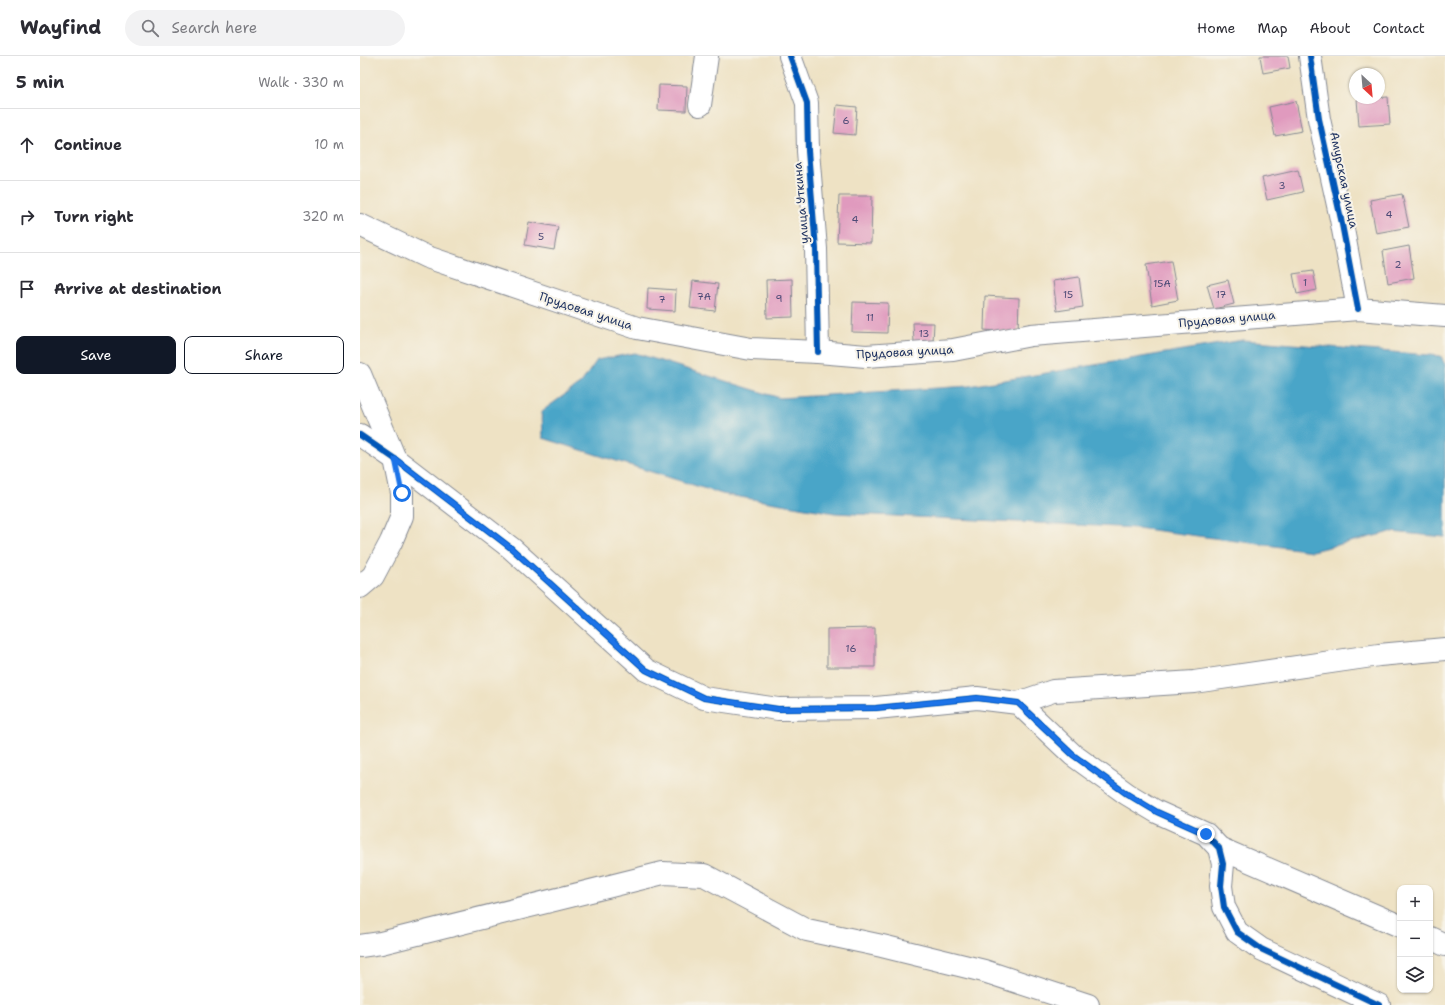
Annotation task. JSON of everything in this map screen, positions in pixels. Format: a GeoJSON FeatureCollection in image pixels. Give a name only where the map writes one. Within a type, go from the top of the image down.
{"type":"FeatureCollection","features":[{"type":"Feature","properties":{"kind":"street"},"geometry":{"type":"LineString","coordinates":[[700,105],[707,56]]}},
{"type":"Feature","properties":{"kind":"street","name":"улица Уткина"},"geometry":{"type":"LineString","coordinates":[[790,56],[807,103],[808,151],[816,249],[818,352]]}},
{"type":"Feature","properties":{"kind":"street","name":"Амурская улица"},"geometry":{"type":"LineString","coordinates":[[1310,56],[1319,119],[1341,219],[1358,309]]}},
{"type":"Feature","properties":{"kind":"street","name":"Прудовая улица"},"geometry":{"type":"LineString","coordinates":[[360,225],[427,257],[637,328],[751,349],[866,356],[953,350],[1030,335],[1358,309],[1445,316]]}},
{"type":"Feature","properties":{"kind":"street"},"geometry":{"type":"LineString","coordinates":[[360,374],[395,459],[402,493],[402,516],[373,576],[360,587]]}},
{"type":"Feature","properties":{"kind":"street"},"geometry":{"type":"LineString","coordinates":[[360,435],[395,459],[511,548],[646,670],[704,698],[778,709],[876,708],[977,698],[1018,703],[1053,691],[1194,682],[1379,655],[1445,649]]}},
{"type":"Feature","properties":{"kind":"street"},"geometry":{"type":"LineString","coordinates":[[1018,703],[1073,755],[1121,790],[1157,812],[1206,834],[1220,848],[1397,925]]}},
{"type":"Feature","properties":{"kind":"street"},"geometry":{"type":"LineString","coordinates":[[1220,848],[1224,864],[1221,886],[1224,907],[1237,932],[1261,949],[1379,1005]]}},
{"type":"Feature","properties":{"kind":"street"},"geometry":{"type":"LineString","coordinates":[[360,946],[381,943],[663,873],[704,875],[807,930],[882,946],[984,971],[1088,1005]]}},
{"type":"Feature","properties":{"kind":"street"},"geometry":{"type":"LineString","coordinates":[[1433,939],[1445,945]]}},
{"type":"Feature","properties":{"kind":"water"},"geometry":{"type":"Polygon","coordinates":[[[1243,340],[1441,356],[1445,365],[1445,537],[1391,532],[1312,551],[1137,528],[835,513],[722,494],[543,438],[542,411],[581,383],[597,360],[635,353],[780,398],[969,386],[1243,340]]]}},
{"type":"Feature","properties":{"kind":"building"},"geometry":{"type":"Polygon","coordinates":[[[1260,56],[1288,56],[1290,68],[1263,73],[1260,56]]]}},
{"type":"Feature","properties":{"kind":"building"},"geometry":{"type":"Polygon","coordinates":[[[659,85],[687,86],[686,111],[658,110],[659,85]]]}},
{"type":"Feature","properties":{"kind":"building"},"geometry":{"type":"Polygon","coordinates":[[[1385,97],[1388,97],[1390,124],[1359,126],[1357,104],[1385,104],[1385,97]]]}},
{"type":"Feature","properties":{"kind":"building"},"geometry":{"type":"Polygon","coordinates":[[[1296,101],[1302,131],[1275,136],[1269,107],[1296,101]]]}},
{"type":"Feature","properties":{"kind":"building"},"geometry":{"type":"Polygon","coordinates":[[[837,105],[857,107],[855,135],[834,133],[837,105]]]}},
{"type":"Feature","properties":{"kind":"building"},"geometry":{"type":"Polygon","coordinates":[[[1298,170],[1303,192],[1267,200],[1262,178],[1298,170]]]}},
{"type":"Feature","properties":{"kind":"building"},"geometry":{"type":"Polygon","coordinates":[[[1402,194],[1409,227],[1376,233],[1370,200],[1402,194]]]}},
{"type":"Feature","properties":{"kind":"building"},"geometry":{"type":"Polygon","coordinates":[[[839,196],[872,196],[871,243],[837,242],[839,196]]]}},
{"type":"Feature","properties":{"kind":"building"},"geometry":{"type":"Polygon","coordinates":[[[529,222],[558,227],[554,250],[525,245],[529,222]]]}},
{"type":"Feature","properties":{"kind":"building"},"geometry":{"type":"Polygon","coordinates":[[[1409,246],[1414,278],[1388,283],[1383,251],[1409,246]]]}},
{"type":"Feature","properties":{"kind":"building"},"geometry":{"type":"Polygon","coordinates":[[[1171,261],[1178,300],[1152,305],[1146,265],[1171,261]]]}},
{"type":"Feature","properties":{"kind":"building"},"geometry":{"type":"Polygon","coordinates":[[[1313,271],[1317,290],[1297,294],[1293,274],[1313,271]]]}},
{"type":"Feature","properties":{"kind":"building"},"geometry":{"type":"Polygon","coordinates":[[[1079,277],[1083,307],[1057,311],[1053,281],[1079,277]]]}},
{"type":"Feature","properties":{"kind":"building"},"geometry":{"type":"Polygon","coordinates":[[[792,279],[793,317],[767,318],[766,280],[792,279]]]}},
{"type":"Feature","properties":{"kind":"building"},"geometry":{"type":"Polygon","coordinates":[[[1228,280],[1234,304],[1214,309],[1207,285],[1228,280]]]}},
{"type":"Feature","properties":{"kind":"building"},"geometry":{"type":"Polygon","coordinates":[[[693,281],[718,284],[715,311],[690,308],[693,281]]]}},
{"type":"Feature","properties":{"kind":"building"},"geometry":{"type":"Polygon","coordinates":[[[648,288],[676,290],[675,311],[647,309],[648,288]]]}},
{"type":"Feature","properties":{"kind":"building"},"geometry":{"type":"Polygon","coordinates":[[[985,296],[1019,298],[1018,332],[984,330],[985,296]]]}},
{"type":"Feature","properties":{"kind":"building"},"geometry":{"type":"Polygon","coordinates":[[[853,302],[888,303],[887,333],[852,332],[853,302]]]}},
{"type":"Feature","properties":{"kind":"building"},"geometry":{"type":"Polygon","coordinates":[[[913,323],[934,323],[933,342],[914,342],[913,323]]]}},
{"type":"Feature","properties":{"kind":"building"},"geometry":{"type":"Polygon","coordinates":[[[875,628],[875,667],[827,667],[827,629],[875,628]]]}},
{"type":"Feature","properties":{"kind":"cycle path"},"geometry":{"type":"LineString","coordinates":[[790,56],[807,103],[808,151],[816,249],[818,352]]}},
{"type":"Feature","properties":{"kind":"cycle path"},"geometry":{"type":"LineString","coordinates":[[1310,56],[1319,119],[1341,219],[1358,309]]}},
{"type":"Feature","properties":{"kind":"cycle path"},"geometry":{"type":"LineString","coordinates":[[360,435],[395,459],[511,548],[646,670],[704,698],[778,709],[876,708],[977,698],[1018,703],[1073,755],[1127,794],[1157,812],[1206,834],[1219,848],[1223,864],[1221,886],[1224,907],[1237,932],[1261,949],[1379,1005]]}},
{"type":"Feature","properties":{"kind":"route"},"geometry":{"type":"LineString","coordinates":[[402,493],[395,459],[511,548],[646,670],[704,698],[778,709],[876,708],[977,698],[1018,703],[1073,755],[1127,794],[1157,812],[1206,834]]}}]}
